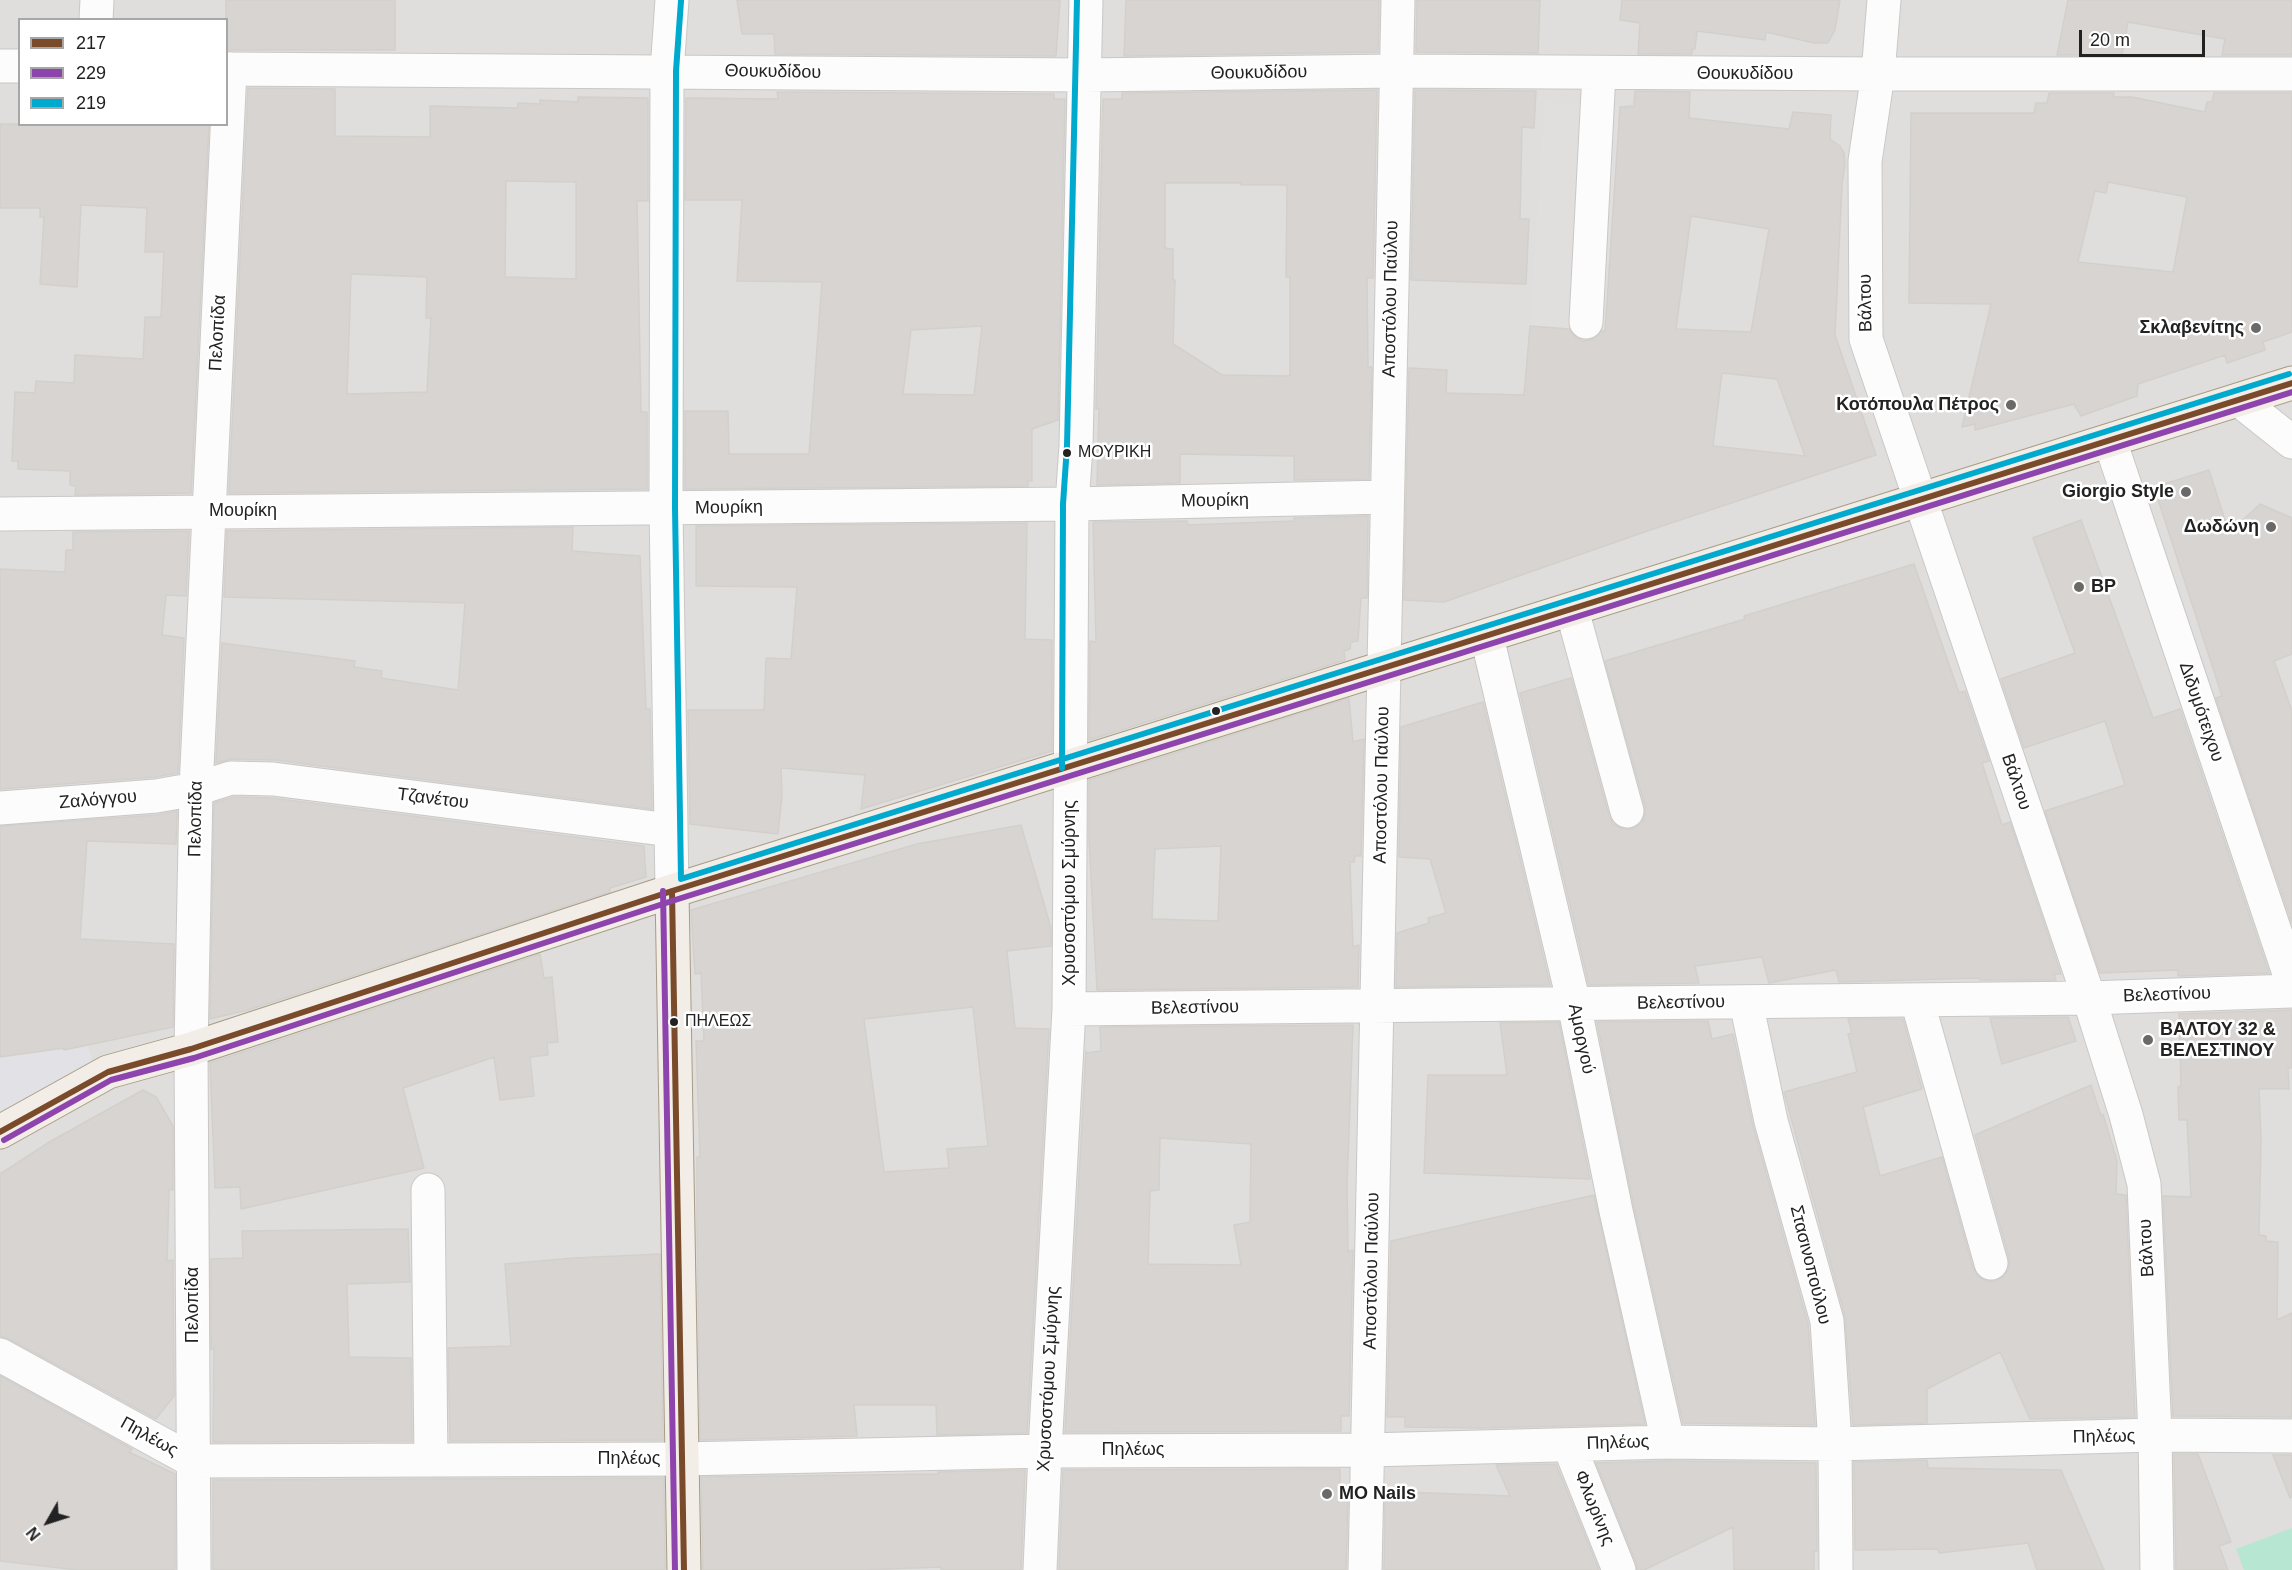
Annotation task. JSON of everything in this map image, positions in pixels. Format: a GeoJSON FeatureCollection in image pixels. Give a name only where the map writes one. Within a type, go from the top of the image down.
{"type":"FeatureCollection","features":[{"type":"Feature","properties":{"kind":"main road"},"geometry":{"type":"LineString","coordinates":[[0,1132],[108,1072],[191,1049],[672,891],[2292,384]]}},
{"type":"Feature","properties":{"kind":"main road"},"geometry":{"type":"LineString","coordinates":[[672,891],[684,1570]]}},
{"type":"Feature","properties":{"kind":"street"},"geometry":{"type":"LineString","coordinates":[[96,18],[97,0]]}},
{"type":"Feature","properties":{"kind":"street"},"geometry":{"type":"LineString","coordinates":[[672,0],[667,71],[666,508],[672,891]]}},
{"type":"Feature","properties":{"kind":"street","name":"Χρυσοστόμου Σμύρνης"},"geometry":{"type":"LineString","coordinates":[[1040,1570],[1069,1009],[1071,504],[1076,446],[1086,0]]}},
{"type":"Feature","properties":{"kind":"street","name":"Αποστόλου Παύλου"},"geometry":{"type":"LineString","coordinates":[[1365,1570],[1398,0]]}},
{"type":"Feature","properties":{"kind":"street","name":"Βάλτου"},"geometry":{"type":"LineString","coordinates":[[1884,0],[1878,74],[1865,161],[1866,339],[2089,998],[2126,1114],[2144,1184],[2155,1435],[2157,1570]]}},
{"type":"Feature","properties":{"kind":"street"},"geometry":{"type":"LineString","coordinates":[[0,66],[18,66]]}},
{"type":"Feature","properties":{"kind":"street","name":"Θουκυδίδου"},"geometry":{"type":"LineString","coordinates":[[228,69],[1085,75],[1396,71],[2292,74]]}},
{"type":"Feature","properties":{"kind":"street"},"geometry":{"type":"LineString","coordinates":[[1586,322],[1599,73]]}},
{"type":"Feature","properties":{"kind":"street","name":"Πελοπίδα"},"geometry":{"type":"LineString","coordinates":[[194,1570],[191,1049],[196,789],[226,126]]}},
{"type":"Feature","properties":{"kind":"street"},"geometry":{"type":"LineString","coordinates":[[2239,400],[2292,442]]}},
{"type":"Feature","properties":{"kind":"street","name":"Διδυμότειχου"},"geometry":{"type":"LineString","coordinates":[[2110,441],[2292,982]]}},
{"type":"Feature","properties":{"kind":"street","name":"Μουρίκη"},"geometry":{"type":"LineString","coordinates":[[0,514],[1071,504],[1386,497]]}},
{"type":"Feature","properties":{"kind":"street"},"geometry":{"type":"LineString","coordinates":[[1572,610],[1628,811]]}},
{"type":"Feature","properties":{"kind":"street","name":"Αμοργού"},"geometry":{"type":"LineString","coordinates":[[1487,637],[1574,1004],[1616,1211],[1668,1442]]}},
{"type":"Feature","properties":{"kind":"street","name":"Τζανέτου"},"geometry":{"type":"LineString","coordinates":[[196,789],[231,778],[273,778],[670,830]]}},
{"type":"Feature","properties":{"kind":"street","name":"Ζαλόγγου"},"geometry":{"type":"LineString","coordinates":[[0,808],[156,796],[196,789]]}},
{"type":"Feature","properties":{"kind":"street","name":"Βελεστίνου"},"geometry":{"type":"LineString","coordinates":[[1069,1009],[2089,998],[2292,990]]}},
{"type":"Feature","properties":{"kind":"street"},"geometry":{"type":"LineString","coordinates":[[1917,1000],[1991,1263]]}},
{"type":"Feature","properties":{"kind":"street","name":"Στασινοπούλου"},"geometry":{"type":"LineString","coordinates":[[1746,1002],[1771,1120],[1827,1322],[1835,1444],[1836,1570]]}},
{"type":"Feature","properties":{"kind":"street"},"geometry":{"type":"LineString","coordinates":[[428,1190],[430,1460]]}},
{"type":"Feature","properties":{"kind":"street","name":"Πηλέως"},"geometry":{"type":"LineString","coordinates":[[0,1355],[194,1461],[681,1459],[1045,1450],[1368,1450],[1668,1442],[1835,1444],[2155,1435],[2292,1436]]}},
{"type":"Feature","properties":{"kind":"street","name":"Φλωρίνης"},"geometry":{"type":"LineString","coordinates":[[1569,1445],[1619,1570]]}},
{"type":"Feature","properties":{"kind":"shaded area"},"geometry":{"type":"Polygon","coordinates":[[[0,0],[2292,0],[2292,1570],[0,1570],[0,0]]]}},
{"type":"Feature","properties":{"kind":"shaded area"},"geometry":{"type":"Polygon","coordinates":[[[1545,102],[1620,107],[1606,331],[1530,326],[1545,102]]]}},
{"type":"Feature","properties":{"kind":"shaded area"},"geometry":{"type":"Polygon","coordinates":[[[88,1045],[92,1062],[0,1114],[0,1057],[88,1045]]]}},
{"type":"Feature","properties":{"kind":"green space"},"geometry":{"type":"Polygon","coordinates":[[[2292,1528],[2292,1570],[2244,1570],[2236,1549],[2292,1528]]]}},
{"type":"Feature","properties":{"kind":"building"},"geometry":{"type":"Polygon","coordinates":[[[226,0],[395,0],[395,50],[228,50],[228,18],[226,18],[226,0]]]}},
{"type":"Feature","properties":{"kind":"building"},"geometry":{"type":"Polygon","coordinates":[[[737,0],[1060,0],[1056,56],[775,54],[774,34],[742,34],[737,0]]]}},
{"type":"Feature","properties":{"kind":"building"},"geometry":{"type":"Polygon","coordinates":[[[1126,0],[1379,0],[1378,52],[1124,56],[1126,0]]]}},
{"type":"Feature","properties":{"kind":"building"},"geometry":{"type":"Polygon","coordinates":[[[1417,0],[1540,0],[1538,53],[1416,52],[1417,0]]]}},
{"type":"Feature","properties":{"kind":"building"},"geometry":{"type":"Polygon","coordinates":[[[1622,0],[1840,0],[1835,30],[1828,43],[1814,43],[1766,32],[1765,40],[1697,31],[1695,49],[1692,49],[1692,54],[1638,54],[1640,23],[1620,20],[1622,0]]]}},
{"type":"Feature","properties":{"kind":"building"},"geometry":{"type":"Polygon","coordinates":[[[2068,0],[2292,0],[2292,55],[2222,55],[2225,39],[2128,22],[2122,55],[2057,55],[2068,0]]]}},
{"type":"Feature","properties":{"kind":"building"},"geometry":{"type":"Polygon","coordinates":[[[248,88],[335,89],[335,136],[430,137],[430,106],[518,108],[518,103],[540,104],[540,100],[578,102],[578,97],[648,98],[648,201],[637,201],[641,412],[647,412],[647,489],[229,493],[248,88]],[[506,181],[505,277],[576,279],[576,182],[506,181]],[[351,274],[347,394],[427,392],[431,318],[426,318],[427,277],[351,274]]]}},
{"type":"Feature","properties":{"kind":"building"},"geometry":{"type":"Polygon","coordinates":[[[1377,90],[1373,278],[1367,278],[1368,367],[1372,367],[1369,479],[1294,480],[1294,456],[1180,454],[1180,483],[1097,485],[1099,408],[1096,409],[1103,99],[1122,99],[1122,93],[1377,90]],[[1165,183],[1165,248],[1173,249],[1173,280],[1175,280],[1173,344],[1222,375],[1290,376],[1290,277],[1286,277],[1287,185],[1241,185],[1241,183],[1165,183]]]}},
{"type":"Feature","properties":{"kind":"building"},"geometry":{"type":"Polygon","coordinates":[[[1415,90],[1536,91],[1534,128],[1522,127],[1520,219],[1529,219],[1526,284],[1411,280],[1415,90]]]}},
{"type":"Feature","properties":{"kind":"building"},"geometry":{"type":"Polygon","coordinates":[[[1635,91],[1690,92],[1689,118],[1789,129],[1793,112],[1831,115],[1830,139],[1840,146],[1844,153],[1845,165],[1842,184],[1835,335],[1876,455],[1444,602],[1404,600],[1409,368],[1447,370],[1446,393],[1524,395],[1530,326],[1569,329],[1575,337],[1584,341],[1594,339],[1605,331],[1620,107],[1634,106],[1635,91]],[[1691,216],[1676,329],[1751,332],[1769,229],[1691,216]],[[1722,373],[1713,446],[1805,456],[1777,379],[1722,373]]]}},
{"type":"Feature","properties":{"kind":"building"},"geometry":{"type":"Polygon","coordinates":[[[777,92],[1054,94],[1054,99],[1065,99],[1058,420],[1032,429],[1032,481],[1028,481],[1028,486],[685,489],[685,411],[728,411],[729,454],[809,454],[822,282],[737,281],[742,200],[685,200],[686,98],[778,99],[777,92]],[[982,326],[911,330],[903,394],[974,395],[982,326]]]}},
{"type":"Feature","properties":{"kind":"building"},"geometry":{"type":"Polygon","coordinates":[[[2049,93],[2114,93],[2113,97],[2132,97],[2205,112],[2207,102],[2212,102],[2214,93],[2292,93],[2292,332],[2263,342],[2265,350],[2227,363],[2225,355],[2138,384],[2137,396],[2081,416],[2074,404],[1975,430],[1975,424],[1962,427],[1991,304],[1909,303],[1911,113],[2034,113],[2036,103],[2047,103],[2049,93]],[[2108,182],[2106,193],[2095,191],[2078,262],[2173,272],[2187,197],[2108,182]]]}},
{"type":"Feature","properties":{"kind":"building"},"geometry":{"type":"Polygon","coordinates":[[[0,124],[18,124],[18,126],[209,126],[191,493],[75,495],[76,486],[70,485],[70,471],[18,469],[18,461],[12,461],[15,392],[35,393],[36,381],[74,383],[75,355],[143,359],[145,317],[161,317],[164,252],[145,252],[147,208],[81,205],[77,287],[40,284],[44,217],[40,217],[40,208],[0,208],[0,124]]]}},
{"type":"Feature","properties":{"kind":"building"},"geometry":{"type":"Polygon","coordinates":[[[2209,470],[2229,533],[2260,504],[2292,518],[2292,654],[2274,661],[2292,711],[2292,923],[2216,698],[2222,696],[2154,487],[2209,470]]]}},
{"type":"Feature","properties":{"kind":"building"},"geometry":{"type":"Polygon","coordinates":[[[1368,516],[1367,598],[1361,598],[1358,641],[1351,642],[1350,649],[1344,651],[1345,660],[1089,740],[1090,641],[1096,642],[1093,522],[1187,521],[1188,525],[1368,516]]]}},
{"type":"Feature","properties":{"kind":"building"},"geometry":{"type":"Polygon","coordinates":[[[2081,520],[2153,718],[2180,709],[2269,973],[2178,976],[2178,970],[2100,973],[2045,811],[2125,785],[2105,721],[2024,748],[2001,679],[2075,653],[2033,538],[2081,520]]]}},
{"type":"Feature","properties":{"kind":"building"},"geometry":{"type":"Polygon","coordinates":[[[1027,523],[1025,639],[1052,640],[1052,751],[861,809],[865,775],[781,768],[782,795],[778,834],[690,824],[688,710],[764,710],[766,658],[791,659],[797,587],[696,586],[696,526],[1027,523]]]}},
{"type":"Feature","properties":{"kind":"building"},"geometry":{"type":"Polygon","coordinates":[[[573,527],[572,551],[640,556],[646,709],[650,709],[652,809],[275,760],[231,759],[216,763],[222,643],[355,661],[354,667],[382,671],[381,678],[458,690],[465,603],[224,597],[227,531],[573,527]]]}},
{"type":"Feature","properties":{"kind":"building"},"geometry":{"type":"Polygon","coordinates":[[[189,531],[186,596],[166,595],[162,635],[184,638],[178,773],[154,777],[0,789],[0,569],[65,572],[66,550],[73,550],[73,532],[189,531]]]}},
{"type":"Feature","properties":{"kind":"building"},"geometry":{"type":"Polygon","coordinates":[[[1914,564],[1959,693],[1965,691],[1989,761],[1982,763],[2002,825],[2010,822],[2061,974],[2054,974],[2056,980],[1980,980],[1980,978],[1839,982],[1836,970],[1769,983],[1762,957],[1695,966],[1699,983],[1589,985],[1520,693],[1571,678],[1609,816],[1613,824],[1622,829],[1632,829],[1641,824],[1645,816],[1645,806],[1605,661],[1745,619],[1744,616],[1914,564]]]}},
{"type":"Feature","properties":{"kind":"building"},"geometry":{"type":"Polygon","coordinates":[[[1349,698],[1353,742],[1364,739],[1361,856],[1355,856],[1354,862],[1350,862],[1353,947],[1359,945],[1358,987],[1097,990],[1089,839],[1089,780],[1349,698]],[[1221,846],[1155,849],[1152,919],[1218,921],[1221,846]]]}},
{"type":"Feature","properties":{"kind":"building"},"geometry":{"type":"Polygon","coordinates":[[[1483,702],[1550,985],[1396,987],[1397,933],[1429,923],[1428,918],[1446,913],[1430,859],[1399,857],[1401,727],[1483,702]]]}},
{"type":"Feature","properties":{"kind":"building"},"geometry":{"type":"Polygon","coordinates":[[[234,797],[272,798],[644,846],[646,877],[610,888],[610,892],[248,1010],[210,1019],[214,803],[234,797]]]}},
{"type":"Feature","properties":{"kind":"building"},"geometry":{"type":"Polygon","coordinates":[[[177,811],[176,844],[87,841],[80,939],[174,944],[173,1027],[64,1050],[64,1048],[0,1057],[0,826],[157,815],[177,811]]]}},
{"type":"Feature","properties":{"kind":"building"},"geometry":{"type":"Polygon","coordinates":[[[1021,825],[1051,928],[1051,946],[1007,951],[1015,1028],[1049,1029],[1027,1433],[937,1435],[936,1405],[854,1405],[857,1436],[700,1440],[697,1157],[700,1157],[696,1041],[704,1041],[701,973],[695,974],[691,910],[917,844],[1021,825]],[[973,1007],[864,1019],[884,1172],[949,1168],[947,1149],[988,1146],[973,1007]]]}},
{"type":"Feature","properties":{"kind":"building"},"geometry":{"type":"Polygon","coordinates":[[[540,954],[544,978],[552,977],[558,1042],[547,1043],[548,1055],[530,1057],[534,1096],[500,1100],[494,1057],[403,1088],[424,1168],[241,1209],[240,1187],[215,1188],[210,1063],[540,954]]]}},
{"type":"Feature","properties":{"kind":"building"},"geometry":{"type":"Polygon","coordinates":[[[2292,1010],[2292,1068],[2288,1068],[2289,1089],[2259,1089],[2261,1140],[2259,1235],[2266,1236],[2266,1241],[2278,1242],[2277,1320],[2292,1313],[2292,1417],[2173,1416],[2163,1196],[2191,1197],[2187,1120],[2179,1120],[2178,1087],[2181,1086],[2179,1014],[2292,1010]]]}},
{"type":"Feature","properties":{"kind":"building"},"geometry":{"type":"Polygon","coordinates":[[[2068,1017],[2076,1041],[2002,1064],[1990,1018],[2068,1017]]]}},
{"type":"Feature","properties":{"kind":"building"},"geometry":{"type":"Polygon","coordinates":[[[1848,1019],[1903,1019],[1922,1089],[1863,1107],[1880,1176],[1942,1157],[1973,1268],[1978,1276],[1986,1281],[1995,1281],[2004,1276],[2009,1268],[2009,1258],[1975,1135],[2091,1085],[2101,1116],[2103,1114],[2117,1161],[2116,1194],[2126,1195],[2135,1417],[2030,1419],[2000,1352],[1927,1389],[1927,1423],[1853,1425],[1845,1316],[1784,1092],[1857,1072],[1848,1034],[1852,1033],[1848,1019]]]}},
{"type":"Feature","properties":{"kind":"building"},"geometry":{"type":"Polygon","coordinates":[[[1708,1021],[1712,1039],[1733,1034],[1753,1126],[1808,1324],[1815,1425],[1683,1423],[1634,1207],[1597,1022],[1708,1021]]]}},
{"type":"Feature","properties":{"kind":"building"},"geometry":{"type":"Polygon","coordinates":[[[1559,1022],[1590,1179],[1424,1173],[1428,1075],[1507,1075],[1500,1023],[1559,1022]]]}},
{"type":"Feature","properties":{"kind":"building"},"geometry":{"type":"Polygon","coordinates":[[[1353,1025],[1347,1185],[1348,1252],[1353,1250],[1349,1416],[1341,1416],[1341,1431],[1065,1432],[1086,1051],[1086,1053],[1101,1051],[1100,1027],[1353,1025]],[[1160,1138],[1159,1190],[1150,1191],[1148,1264],[1241,1265],[1234,1225],[1250,1222],[1251,1144],[1160,1138]]]}},
{"type":"Feature","properties":{"kind":"building"},"geometry":{"type":"Polygon","coordinates":[[[143,1090],[156,1097],[173,1126],[173,1190],[169,1190],[167,1261],[173,1260],[174,1396],[156,1419],[0,1336],[0,1174],[51,1141],[143,1090]]]}},
{"type":"Feature","properties":{"kind":"building"},"geometry":{"type":"Polygon","coordinates":[[[1594,1195],[1645,1424],[1480,1428],[1405,1427],[1405,1417],[1387,1417],[1391,1241],[1594,1195]]]}},
{"type":"Feature","properties":{"kind":"building"},"geometry":{"type":"Polygon","coordinates":[[[408,1229],[410,1282],[347,1284],[349,1357],[411,1358],[412,1441],[213,1442],[214,1347],[211,1350],[211,1259],[243,1258],[242,1231],[408,1229]]]}},
{"type":"Feature","properties":{"kind":"building"},"geometry":{"type":"Polygon","coordinates":[[[660,1254],[663,1440],[450,1441],[448,1348],[511,1346],[505,1264],[660,1254]]]}},
{"type":"Feature","properties":{"kind":"building"},"geometry":{"type":"Polygon","coordinates":[[[0,1376],[132,1449],[129,1452],[175,1474],[175,1570],[78,1570],[0,1561],[0,1376]]]}},
{"type":"Feature","properties":{"kind":"building"},"geometry":{"type":"Polygon","coordinates":[[[2174,1454],[2198,1454],[2231,1542],[2219,1546],[2228,1570],[2176,1570],[2174,1454]]]}},
{"type":"Feature","properties":{"kind":"building"},"geometry":{"type":"Polygon","coordinates":[[[2273,1455],[2292,1455],[2292,1497],[2290,1498],[2273,1455]]]}},
{"type":"Feature","properties":{"kind":"building"},"geometry":{"type":"Polygon","coordinates":[[[1927,1460],[1928,1468],[2061,1470],[2104,1570],[2037,1570],[2028,1543],[1939,1553],[1938,1549],[1855,1550],[1854,1462],[1927,1460]]]}},
{"type":"Feature","properties":{"kind":"building"},"geometry":{"type":"Polygon","coordinates":[[[1668,1461],[1816,1463],[1817,1551],[1814,1551],[1814,1570],[1734,1570],[1733,1527],[1644,1570],[1637,1570],[1596,1463],[1668,1461]]]}},
{"type":"Feature","properties":{"kind":"building"},"geometry":{"type":"Polygon","coordinates":[[[1556,1464],[1599,1570],[1384,1570],[1385,1497],[1404,1498],[1404,1492],[1510,1496],[1496,1465],[1556,1464]]]}},
{"type":"Feature","properties":{"kind":"building"},"geometry":{"type":"Polygon","coordinates":[[[1340,1469],[1340,1496],[1348,1496],[1346,1570],[1059,1570],[1063,1470],[1340,1469]]]}},
{"type":"Feature","properties":{"kind":"building"},"geometry":{"type":"Polygon","coordinates":[[[1025,1470],[1021,1570],[941,1570],[941,1567],[862,1570],[703,1570],[701,1477],[938,1474],[938,1472],[1025,1470]]]}},
{"type":"Feature","properties":{"kind":"building"},"geometry":{"type":"Polygon","coordinates":[[[664,1478],[665,1570],[213,1570],[213,1480],[664,1478]]]}},
{"type":"Feature","properties":{"kind":"transit line","name":"219"},"geometry":{"type":"LineString","coordinates":[[1062,768],[1063,504],[1067,446],[1077,0]]}},
{"type":"Feature","properties":{"kind":"transit line","name":"219"},"geometry":{"type":"LineString","coordinates":[[681,1],[676,71],[675,508],[681,879],[2289,374]]}},
{"type":"Feature","properties":{"kind":"transit line","name":"217"},"geometry":{"type":"LineString","coordinates":[[0,1132],[108,1072],[191,1049],[672,891],[2292,383]]}},
{"type":"Feature","properties":{"kind":"transit line","name":"229"},"geometry":{"type":"LineString","coordinates":[[4,1140],[111,1080],[194,1058],[675,900],[2292,392]]}},
{"type":"Feature","properties":{"kind":"transit line","name":"229"},"geometry":{"type":"LineString","coordinates":[[663,891],[675,1570]]}},
{"type":"Feature","properties":{"kind":"transit line","name":"217"},"geometry":{"type":"LineString","coordinates":[[672,891],[684,1570]]}},
{"type":"Feature","properties":{"kind":"place","name":"Σκλαβενίτης"},"geometry":{"type":"Point","coordinates":[2256,328]}},
{"type":"Feature","properties":{"kind":"place","name":"Κοτόπουλα Πέτρος"},"geometry":{"type":"Point","coordinates":[2011,405]}},
{"type":"Feature","properties":{"kind":"place","name":"ΜΟΥΡΙΚΗ"},"geometry":{"type":"Point","coordinates":[1067,453]}},
{"type":"Feature","properties":{"kind":"place","name":"Giorgio Style"},"geometry":{"type":"Point","coordinates":[2186,492]}},
{"type":"Feature","properties":{"kind":"place","name":"Δωδώνη"},"geometry":{"type":"Point","coordinates":[2271,527]}},
{"type":"Feature","properties":{"kind":"place","name":"BP"},"geometry":{"type":"Point","coordinates":[2079,587]}},
{"type":"Feature","properties":{"kind":"place","name":"ΠΗΛΕΩΣ"},"geometry":{"type":"Point","coordinates":[674,1022]}},
{"type":"Feature","properties":{"kind":"place","name":"ΒΑΛΤΟΥ 32 & ΒΕΛΕΣΤΙΝΟΥ"},"geometry":{"type":"Point","coordinates":[2148,1040]}},
{"type":"Feature","properties":{"kind":"place","name":"MO Nails"},"geometry":{"type":"Point","coordinates":[1327,1494]}}]}
